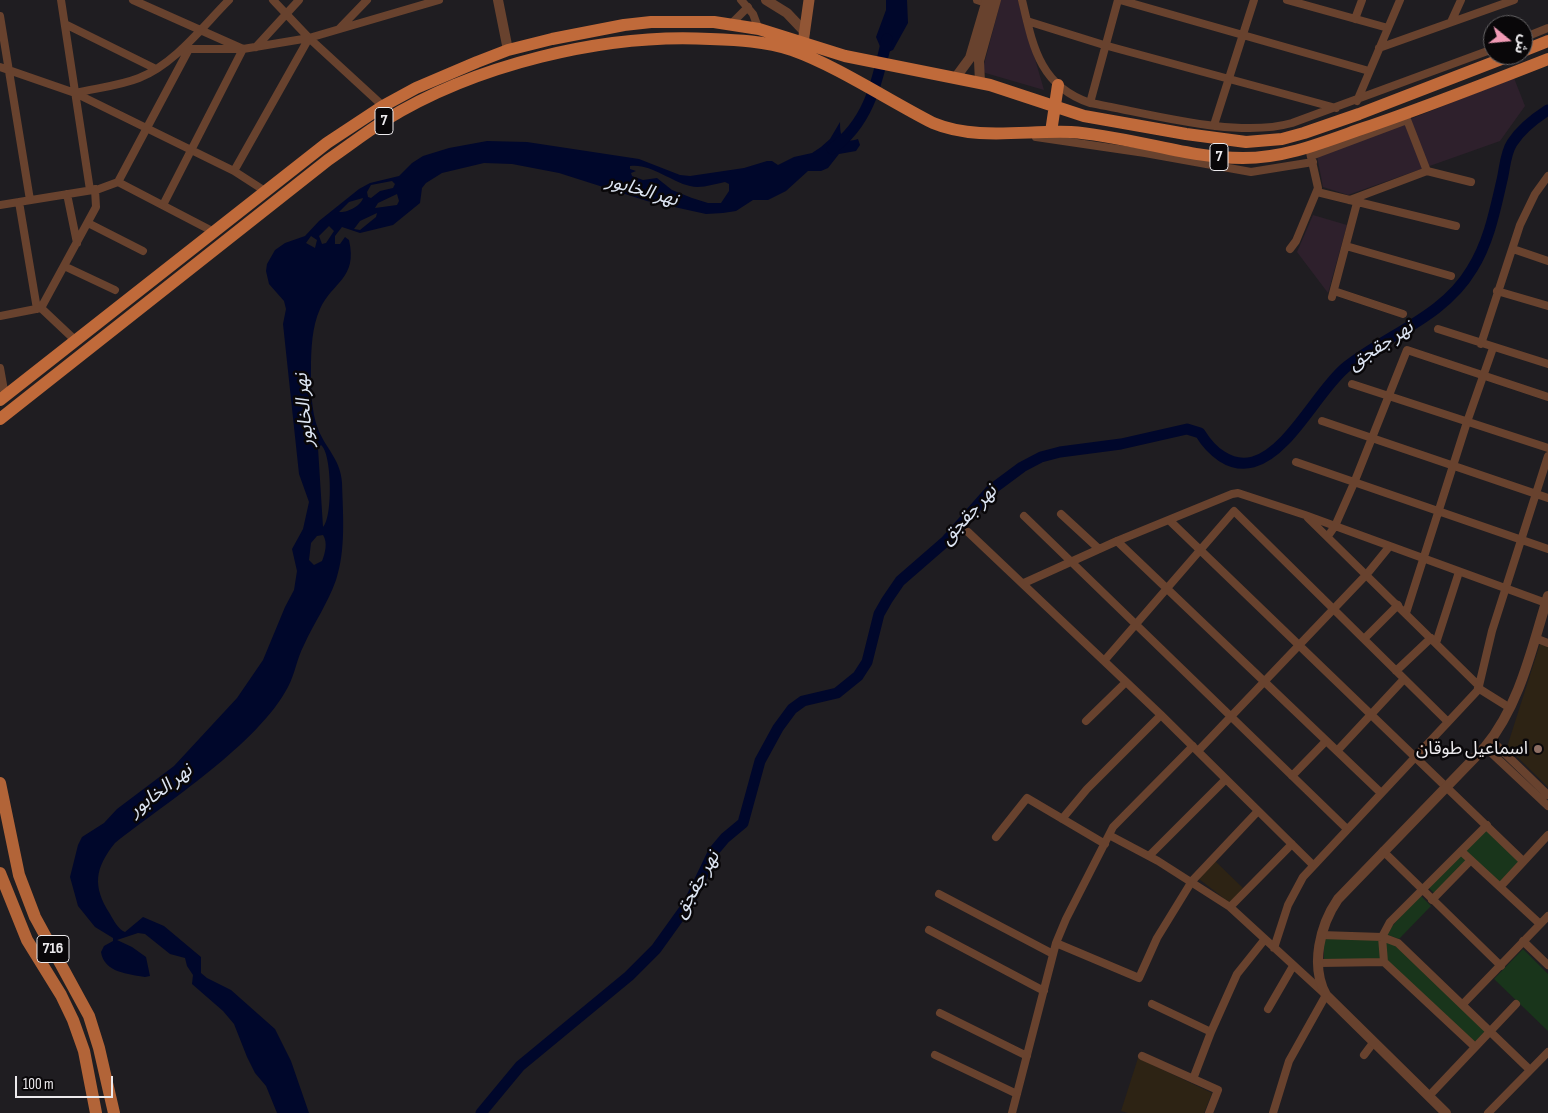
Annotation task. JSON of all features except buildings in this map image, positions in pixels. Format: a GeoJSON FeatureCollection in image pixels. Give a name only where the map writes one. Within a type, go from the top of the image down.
{"type":"FeatureCollection","features":[{"type":"Feature","properties":{"kind":"highway","name":"7"},"geometry":{"type":"LineString","coordinates":[[2,398],[76,342],[327,143],[383,106],[448,73],[508,50],[624,24],[683,21],[731,24],[759,35],[803,43],[845,56],[980,82],[1016,92],[1084,116],[1186,134],[1246,142],[1293,136],[1360,114],[1486,65]]}},
{"type":"Feature","properties":{"kind":"highway","name":"7"},"geometry":{"type":"LineString","coordinates":[[0,419],[328,160],[384,121],[420,102],[505,68],[594,45],[657,38],[759,35]]}},
{"type":"Feature","properties":{"kind":"highway"},"geometry":{"type":"LineString","coordinates":[[1533,47],[1548,41]]}},
{"type":"Feature","properties":{"kind":"highway","name":"7"},"geometry":{"type":"LineString","coordinates":[[803,43],[847,77],[933,123],[958,131],[1088,134],[1229,158],[1311,155],[1548,59]]}},
{"type":"Feature","properties":{"kind":"highway"},"geometry":{"type":"LineString","coordinates":[[1051,132],[1058,86]]}},
{"type":"Feature","properties":{"kind":"main road"},"geometry":{"type":"LineString","coordinates":[[803,43],[809,0]]}},
{"type":"Feature","properties":{"kind":"main road","name":"716"},"geometry":{"type":"LineString","coordinates":[[0,783],[22,883],[35,917],[89,1016],[99,1048],[114,1113]]}},
{"type":"Feature","properties":{"kind":"main road","name":"716"},"geometry":{"type":"LineString","coordinates":[[0,873],[27,940],[61,995],[73,1020],[84,1051],[96,1113]]}},
{"type":"Feature","properties":{"kind":"street"},"geometry":{"type":"LineString","coordinates":[[0,316],[39,308],[77,244],[96,207],[75,93],[61,0]]}},
{"type":"Feature","properties":{"kind":"street"},"geometry":{"type":"LineString","coordinates":[[133,0],[244,49]]}},
{"type":"Feature","properties":{"kind":"street"},"geometry":{"type":"LineString","coordinates":[[152,9],[154,0]]}},
{"type":"Feature","properties":{"kind":"street"},"geometry":{"type":"LineString","coordinates":[[0,205],[92,190],[118,182],[186,49],[198,30],[229,0]]}},
{"type":"Feature","properties":{"kind":"street"},"geometry":{"type":"LineString","coordinates":[[273,0],[309,38],[383,106]]}},
{"type":"Feature","properties":{"kind":"street"},"geometry":{"type":"LineString","coordinates":[[256,47],[299,0]]}},
{"type":"Feature","properties":{"kind":"street"},"geometry":{"type":"LineString","coordinates":[[338,30],[367,0]]}},
{"type":"Feature","properties":{"kind":"street"},"geometry":{"type":"LineString","coordinates":[[75,93],[139,78],[186,49],[244,49],[309,38],[439,0]]}},
{"type":"Feature","properties":{"kind":"street"},"geometry":{"type":"LineString","coordinates":[[498,0],[508,50]]}},
{"type":"Feature","properties":{"kind":"street"},"geometry":{"type":"LineString","coordinates":[[742,0],[748,8],[759,35]]}},
{"type":"Feature","properties":{"kind":"street"},"geometry":{"type":"LineString","coordinates":[[766,0],[787,13],[803,43]]}},
{"type":"Feature","properties":{"kind":"street"},"geometry":{"type":"LineString","coordinates":[[1022,0],[1039,58],[1058,86],[1072,96],[1090,103],[1214,125],[1249,129],[1270,128],[1357,101],[1483,53]]}},
{"type":"Feature","properties":{"kind":"street"},"geometry":{"type":"LineString","coordinates":[[1090,103],[1104,45],[1119,0],[1369,71]]}},
{"type":"Feature","properties":{"kind":"street"},"geometry":{"type":"LineString","coordinates":[[1214,125],[1254,0]]}},
{"type":"Feature","properties":{"kind":"street"},"geometry":{"type":"LineString","coordinates":[[1287,0],[1388,28]]}},
{"type":"Feature","properties":{"kind":"street"},"geometry":{"type":"LineString","coordinates":[[1318,8],[1322,0]]}},
{"type":"Feature","properties":{"kind":"street"},"geometry":{"type":"LineString","coordinates":[[1355,19],[1362,0]]}},
{"type":"Feature","properties":{"kind":"street"},"geometry":{"type":"LineString","coordinates":[[1357,101],[1400,0]]}},
{"type":"Feature","properties":{"kind":"street"},"geometry":{"type":"LineString","coordinates":[[1451,22],[1461,0]]}},
{"type":"Feature","properties":{"kind":"street"},"geometry":{"type":"LineString","coordinates":[[1379,48],[1514,0]]}},
{"type":"Feature","properties":{"kind":"street"},"geometry":{"type":"LineString","coordinates":[[956,77],[970,58],[986,1]]}},
{"type":"Feature","properties":{"kind":"street"},"geometry":{"type":"LineString","coordinates":[[980,82],[979,60],[986,1]]}},
{"type":"Feature","properties":{"kind":"street"},"geometry":{"type":"LineString","coordinates":[[731,24],[748,8]]}},
{"type":"Feature","properties":{"kind":"street"},"geometry":{"type":"LineString","coordinates":[[0,16],[30,200]]}},
{"type":"Feature","properties":{"kind":"street"},"geometry":{"type":"LineString","coordinates":[[1027,21],[1104,45],[1336,108]]}},
{"type":"Feature","properties":{"kind":"street"},"geometry":{"type":"LineString","coordinates":[[65,24],[156,69]]}},
{"type":"Feature","properties":{"kind":"street"},"geometry":{"type":"LineString","coordinates":[[1533,34],[1548,28]]}},
{"type":"Feature","properties":{"kind":"street"},"geometry":{"type":"LineString","coordinates":[[234,171],[309,38]]}},
{"type":"Feature","properties":{"kind":"street"},"geometry":{"type":"LineString","coordinates":[[162,205],[244,49]]}},
{"type":"Feature","properties":{"kind":"street"},"geometry":{"type":"LineString","coordinates":[[0,67],[75,93],[234,171],[265,191]]}},
{"type":"Feature","properties":{"kind":"street"},"geometry":{"type":"LineString","coordinates":[[1406,118],[1427,171]]}},
{"type":"Feature","properties":{"kind":"street"},"geometry":{"type":"LineString","coordinates":[[1028,137],[1080,142],[1251,172],[1311,155],[1318,184],[1317,192],[1296,241],[1290,249]]}},
{"type":"Feature","properties":{"kind":"street"},"geometry":{"type":"LineString","coordinates":[[1356,200],[1427,171],[1471,182]]}},
{"type":"Feature","properties":{"kind":"street"},"geometry":{"type":"LineString","coordinates":[[1481,344],[1497,291],[1513,249],[1516,234],[1528,206],[1548,176]]}},
{"type":"Feature","properties":{"kind":"street"},"geometry":{"type":"LineString","coordinates":[[118,182],[214,232]]}},
{"type":"Feature","properties":{"kind":"street"},"geometry":{"type":"LineString","coordinates":[[1317,192],[1456,226]]}},
{"type":"Feature","properties":{"kind":"street"},"geometry":{"type":"LineString","coordinates":[[67,194],[77,244]]}},
{"type":"Feature","properties":{"kind":"street"},"geometry":{"type":"LineString","coordinates":[[1356,200],[1333,294],[1403,314]]}},
{"type":"Feature","properties":{"kind":"street"},"geometry":{"type":"LineString","coordinates":[[19,202],[39,308],[76,342]]}},
{"type":"Feature","properties":{"kind":"street"},"geometry":{"type":"LineString","coordinates":[[88,223],[143,251]]}},
{"type":"Feature","properties":{"kind":"street"},"geometry":{"type":"LineString","coordinates":[[1346,246],[1451,276]]}},
{"type":"Feature","properties":{"kind":"street"},"geometry":{"type":"LineString","coordinates":[[1513,249],[1548,261]]}},
{"type":"Feature","properties":{"kind":"street"},"geometry":{"type":"LineString","coordinates":[[64,266],[115,290]]}},
{"type":"Feature","properties":{"kind":"street"},"geometry":{"type":"LineString","coordinates":[[1497,291],[1548,306]]}},
{"type":"Feature","properties":{"kind":"street"},"geometry":{"type":"LineString","coordinates":[[1438,330],[1548,364]]}},
{"type":"Feature","properties":{"kind":"street"},"geometry":{"type":"LineString","coordinates":[[1406,613],[1452,466],[1493,348]]}},
{"type":"Feature","properties":{"kind":"street"},"geometry":{"type":"LineString","coordinates":[[1328,536],[1335,526],[1354,483],[1407,350],[1483,377],[1548,397]]}},
{"type":"Feature","properties":{"kind":"street"},"geometry":{"type":"LineString","coordinates":[[0,368],[2,398]]}},
{"type":"Feature","properties":{"kind":"street"},"geometry":{"type":"LineString","coordinates":[[1352,384],[1548,448]]}},
{"type":"Feature","properties":{"kind":"street"},"geometry":{"type":"LineString","coordinates":[[1322,421],[1372,440],[1548,498]]}},
{"type":"Feature","properties":{"kind":"street"},"geometry":{"type":"LineString","coordinates":[[1274,948],[1292,896],[1313,865],[1479,687],[1484,658],[1520,538],[1548,456]]}},
{"type":"Feature","properties":{"kind":"street"},"geometry":{"type":"LineString","coordinates":[[1296,462],[1548,549]]}},
{"type":"Feature","properties":{"kind":"street"},"geometry":{"type":"LineString","coordinates":[[1024,583],[1117,541],[1235,493],[1305,515],[1505,588],[1547,600],[1510,708],[1488,744],[1383,851],[1338,900],[1324,922],[1320,935],[1320,963],[1321,985],[1326,995]]}},
{"type":"Feature","properties":{"kind":"street"},"geometry":{"type":"LineString","coordinates":[[1104,661],[1234,511],[1448,722]]}},
{"type":"Feature","properties":{"kind":"street"},"geometry":{"type":"LineString","coordinates":[[1061,514],[1099,549]]}},
{"type":"Feature","properties":{"kind":"street"},"geometry":{"type":"LineString","coordinates":[[1305,515],[1434,640],[1479,687],[1510,708]]}},
{"type":"Feature","properties":{"kind":"street"},"geometry":{"type":"LineString","coordinates":[[1024,516],[1069,562],[1232,716],[1347,829]]}},
{"type":"Feature","properties":{"kind":"street"},"geometry":{"type":"LineString","coordinates":[[1169,520],[1199,551],[1447,786],[1523,861]]}},
{"type":"Feature","properties":{"kind":"street"},"geometry":{"type":"LineString","coordinates":[[968,532],[1024,583],[1161,715],[1313,865]]}},
{"type":"Feature","properties":{"kind":"street"},"geometry":{"type":"LineString","coordinates":[[1117,541],[1381,793]]}},
{"type":"Feature","properties":{"kind":"street"},"geometry":{"type":"LineString","coordinates":[[1012,1113],[1056,943],[1066,919],[1118,820],[1232,716],[1367,574],[1389,547]]}},
{"type":"Feature","properties":{"kind":"street"},"geometry":{"type":"LineString","coordinates":[[1396,671],[1434,640],[1459,572]]}},
{"type":"Feature","properties":{"kind":"street"},"geometry":{"type":"LineString","coordinates":[[1364,639],[1398,605]]}},
{"type":"Feature","properties":{"kind":"street"},"geometry":{"type":"LineString","coordinates":[[1535,638],[1548,643]]}},
{"type":"Feature","properties":{"kind":"street"},"geometry":{"type":"LineString","coordinates":[[1338,752],[1404,679]]}},
{"type":"Feature","properties":{"kind":"street"},"geometry":{"type":"LineString","coordinates":[[1086,721],[1126,682]]}},
{"type":"Feature","properties":{"kind":"street"},"geometry":{"type":"LineString","coordinates":[[1062,819],[1087,789],[1161,715]]}},
{"type":"Feature","properties":{"kind":"street"},"geometry":{"type":"LineString","coordinates":[[1292,776],[1326,741]]}},
{"type":"Feature","properties":{"kind":"street"},"geometry":{"type":"LineString","coordinates":[[1488,744],[1548,795]]}},
{"type":"Feature","properties":{"kind":"street"},"geometry":{"type":"LineString","coordinates":[[1488,744],[1548,806]]}},
{"type":"Feature","properties":{"kind":"street"},"geometry":{"type":"LineString","coordinates":[[1149,856],[1226,779]]}},
{"type":"Feature","properties":{"kind":"street"},"geometry":{"type":"LineString","coordinates":[[996,837],[1027,798],[1105,844]]}},
{"type":"Feature","properties":{"kind":"street"},"geometry":{"type":"LineString","coordinates":[[1056,943],[1139,978],[1157,938],[1192,881],[1258,811]]}},
{"type":"Feature","properties":{"kind":"street"},"geometry":{"type":"LineString","coordinates":[[1475,1047],[1384,962],[1382,937],[1390,922],[1487,825]]}},
{"type":"Feature","properties":{"kind":"street"},"geometry":{"type":"LineString","coordinates":[[1109,835],[1192,881],[1230,907],[1326,995],[1446,1113]]}},
{"type":"Feature","properties":{"kind":"street"},"geometry":{"type":"LineString","coordinates":[[1500,887],[1548,835]]}},
{"type":"Feature","properties":{"kind":"street"},"geometry":{"type":"LineString","coordinates":[[1230,907],[1292,844]]}},
{"type":"Feature","properties":{"kind":"street"},"geometry":{"type":"LineString","coordinates":[[1383,851],[1500,966]]}},
{"type":"Feature","properties":{"kind":"street"},"geometry":{"type":"LineString","coordinates":[[1461,851],[1540,924]]}},
{"type":"Feature","properties":{"kind":"street"},"geometry":{"type":"LineString","coordinates":[[1432,900],[1471,860]]}},
{"type":"Feature","properties":{"kind":"street"},"geometry":{"type":"LineString","coordinates":[[940,894],[1053,954]]}},
{"type":"Feature","properties":{"kind":"street"},"geometry":{"type":"LineString","coordinates":[[1463,1004],[1548,916]]}},
{"type":"Feature","properties":{"kind":"street"},"geometry":{"type":"LineString","coordinates":[[929,930],[1044,991]]}},
{"type":"Feature","properties":{"kind":"street"},"geometry":{"type":"LineString","coordinates":[[1320,935],[1382,937],[1402,945],[1530,1070]]}},
{"type":"Feature","properties":{"kind":"street"},"geometry":{"type":"LineString","coordinates":[[1193,1079],[1211,1032],[1237,974],[1265,939]]}},
{"type":"Feature","properties":{"kind":"street"},"geometry":{"type":"LineString","coordinates":[[1524,941],[1548,965]]}},
{"type":"Feature","properties":{"kind":"street"},"geometry":{"type":"LineString","coordinates":[[1320,963],[1384,962]]}},
{"type":"Feature","properties":{"kind":"street"},"geometry":{"type":"LineString","coordinates":[[1268,1010],[1293,966]]}},
{"type":"Feature","properties":{"kind":"street"},"geometry":{"type":"LineString","coordinates":[[1273,1113],[1289,1061],[1326,995]]}},
{"type":"Feature","properties":{"kind":"street"},"geometry":{"type":"LineString","coordinates":[[1152,1004],[1211,1032]]}},
{"type":"Feature","properties":{"kind":"street"},"geometry":{"type":"LineString","coordinates":[[1429,1096],[1516,1004]]}},
{"type":"Feature","properties":{"kind":"street"},"geometry":{"type":"LineString","coordinates":[[940,1013],[1027,1056]]}},
{"type":"Feature","properties":{"kind":"street"},"geometry":{"type":"LineString","coordinates":[[1364,1055],[1373,1043]]}},
{"type":"Feature","properties":{"kind":"street"},"geometry":{"type":"LineString","coordinates":[[1488,1113],[1548,1052]]}},
{"type":"Feature","properties":{"kind":"street"},"geometry":{"type":"LineString","coordinates":[[935,1055],[1017,1094]]}},
{"type":"Feature","properties":{"kind":"street"},"geometry":{"type":"LineString","coordinates":[[1142,1056],[1218,1090],[1209,1113]]}},
{"type":"Feature","properties":{"kind":"shaded area"},"geometry":{"type":"Polygon","coordinates":[[[1001,0],[1018,0],[1044,90],[982,72],[1001,0]]]}},
{"type":"Feature","properties":{"kind":"shaded area"},"geometry":{"type":"Polygon","coordinates":[[[1514,78],[1525,106],[1500,141],[1348,195],[1323,187],[1317,156],[1514,78]]]}},
{"type":"Feature","properties":{"kind":"shaded area"},"geometry":{"type":"Polygon","coordinates":[[[1313,215],[1347,225],[1328,293],[1297,252],[1313,215]]]}},
{"type":"Feature","properties":{"kind":"shaded area"},"geometry":{"type":"Polygon","coordinates":[[[1540,644],[1548,646],[1548,787],[1507,747],[1540,644]]]}},
{"type":"Feature","properties":{"kind":"shaded area"},"geometry":{"type":"Polygon","coordinates":[[[1215,861],[1243,888],[1230,903],[1199,879],[1215,861]]]}},
{"type":"Feature","properties":{"kind":"shaded area"},"geometry":{"type":"Polygon","coordinates":[[[1138,1058],[1212,1093],[1204,1113],[1128,1113],[1121,1111],[1138,1058]]]}},
{"type":"Feature","properties":{"kind":"green space"},"geometry":{"type":"Polygon","coordinates":[[[1487,828],[1520,861],[1499,883],[1465,850],[1487,828]]]}},
{"type":"Feature","properties":{"kind":"green space"},"geometry":{"type":"Polygon","coordinates":[[[1461,853],[1468,860],[1435,894],[1428,887],[1461,853]]]}},
{"type":"Feature","properties":{"kind":"green space"},"geometry":{"type":"Polygon","coordinates":[[[1420,895],[1431,906],[1399,939],[1385,934],[1420,895]]]}},
{"type":"Feature","properties":{"kind":"green space"},"geometry":{"type":"Polygon","coordinates":[[[1380,938],[1380,959],[1324,959],[1324,939],[1380,938]]]}},
{"type":"Feature","properties":{"kind":"green space"},"geometry":{"type":"Polygon","coordinates":[[[1385,941],[1397,945],[1485,1031],[1474,1043],[1387,962],[1385,941]]]}},
{"type":"Feature","properties":{"kind":"green space"},"geometry":{"type":"Polygon","coordinates":[[[1523,949],[1548,974],[1548,1031],[1494,979],[1523,949]]]}},
{"type":"Feature","properties":{"kind":"water"},"geometry":{"type":"Polygon","coordinates":[[[886,0],[907,0],[908,23],[893,50],[886,53],[882,51],[876,37],[886,10],[886,0]]]}},
{"type":"Feature","properties":{"kind":"water"},"geometry":{"type":"Polygon","coordinates":[[[840,122],[843,138],[848,141],[858,139],[860,145],[856,151],[839,154],[828,168],[821,171],[808,171],[786,191],[768,200],[753,200],[736,211],[706,214],[647,201],[559,173],[512,164],[484,163],[442,173],[426,183],[422,188],[420,203],[393,225],[360,233],[342,227],[335,236],[335,244],[340,244],[345,237],[349,240],[350,263],[347,272],[325,300],[317,316],[312,338],[311,376],[314,415],[318,429],[336,461],[342,483],[343,545],[336,580],[302,650],[288,687],[274,708],[256,730],[234,751],[185,791],[115,843],[103,861],[98,877],[100,895],[120,929],[125,932],[143,917],[164,926],[201,957],[201,973],[231,990],[275,1029],[291,1061],[309,1113],[277,1113],[266,1086],[255,1073],[247,1057],[234,1024],[223,1011],[192,984],[193,975],[187,966],[185,958],[170,954],[145,934],[138,933],[117,940],[132,947],[146,957],[150,976],[132,975],[112,968],[103,959],[101,952],[104,946],[113,941],[113,938],[95,927],[78,906],[70,877],[78,845],[82,837],[104,823],[117,809],[174,766],[237,698],[263,660],[294,590],[297,571],[292,549],[303,529],[309,502],[299,474],[283,324],[286,309],[284,301],[269,284],[266,271],[267,264],[275,250],[285,243],[305,236],[319,221],[359,189],[370,183],[399,176],[412,163],[423,156],[449,148],[487,141],[527,142],[639,159],[680,175],[690,176],[744,168],[767,161],[772,161],[778,165],[794,157],[812,153],[830,139],[840,122]],[[630,166],[630,169],[636,171],[631,173],[632,176],[643,180],[657,178],[672,190],[708,203],[721,203],[729,191],[729,184],[725,182],[694,187],[682,184],[645,167],[630,166]],[[392,181],[371,185],[367,192],[368,197],[371,198],[380,191],[393,188],[395,184],[392,181]],[[397,194],[378,203],[375,208],[397,205],[399,201],[397,194]],[[363,198],[349,202],[339,212],[346,211],[360,204],[363,198]],[[377,213],[360,221],[354,229],[360,230],[376,217],[377,213]],[[329,226],[319,236],[322,244],[326,243],[334,231],[329,226]],[[311,236],[306,243],[315,248],[317,240],[311,236]],[[321,445],[318,448],[323,527],[326,521],[330,486],[325,450],[321,445]],[[323,535],[317,536],[311,543],[309,560],[314,565],[322,561],[326,545],[323,535]]]}},
{"type":"Feature","properties":{"kind":"waterway","name":"نهر الخابور"},"geometry":{"type":"LineString","coordinates":[[832,149],[855,126],[870,100],[880,70],[887,39]]}},
{"type":"Feature","properties":{"kind":"waterway","name":"نهر جقجق"},"geometry":{"type":"LineString","coordinates":[[481,1113],[520,1066],[629,976],[656,949],[689,903],[714,851],[725,838],[743,823],[760,761],[778,728],[792,709],[803,701],[837,693],[858,676],[867,662],[879,614],[900,581],[946,541],[991,490],[1022,467],[1041,457],[1060,452],[1121,444],[1187,429],[1200,433],[1216,452],[1237,463],[1253,462],[1266,456],[1291,434],[1324,391],[1345,368],[1430,313],[1460,286],[1478,259],[1487,237],[1510,147],[1524,129],[1548,110]]}},
{"type":"Feature","properties":{"kind":"place","name":"اسماعيل طوقان"},"geometry":{"type":"Point","coordinates":[1538,749]}}]}
